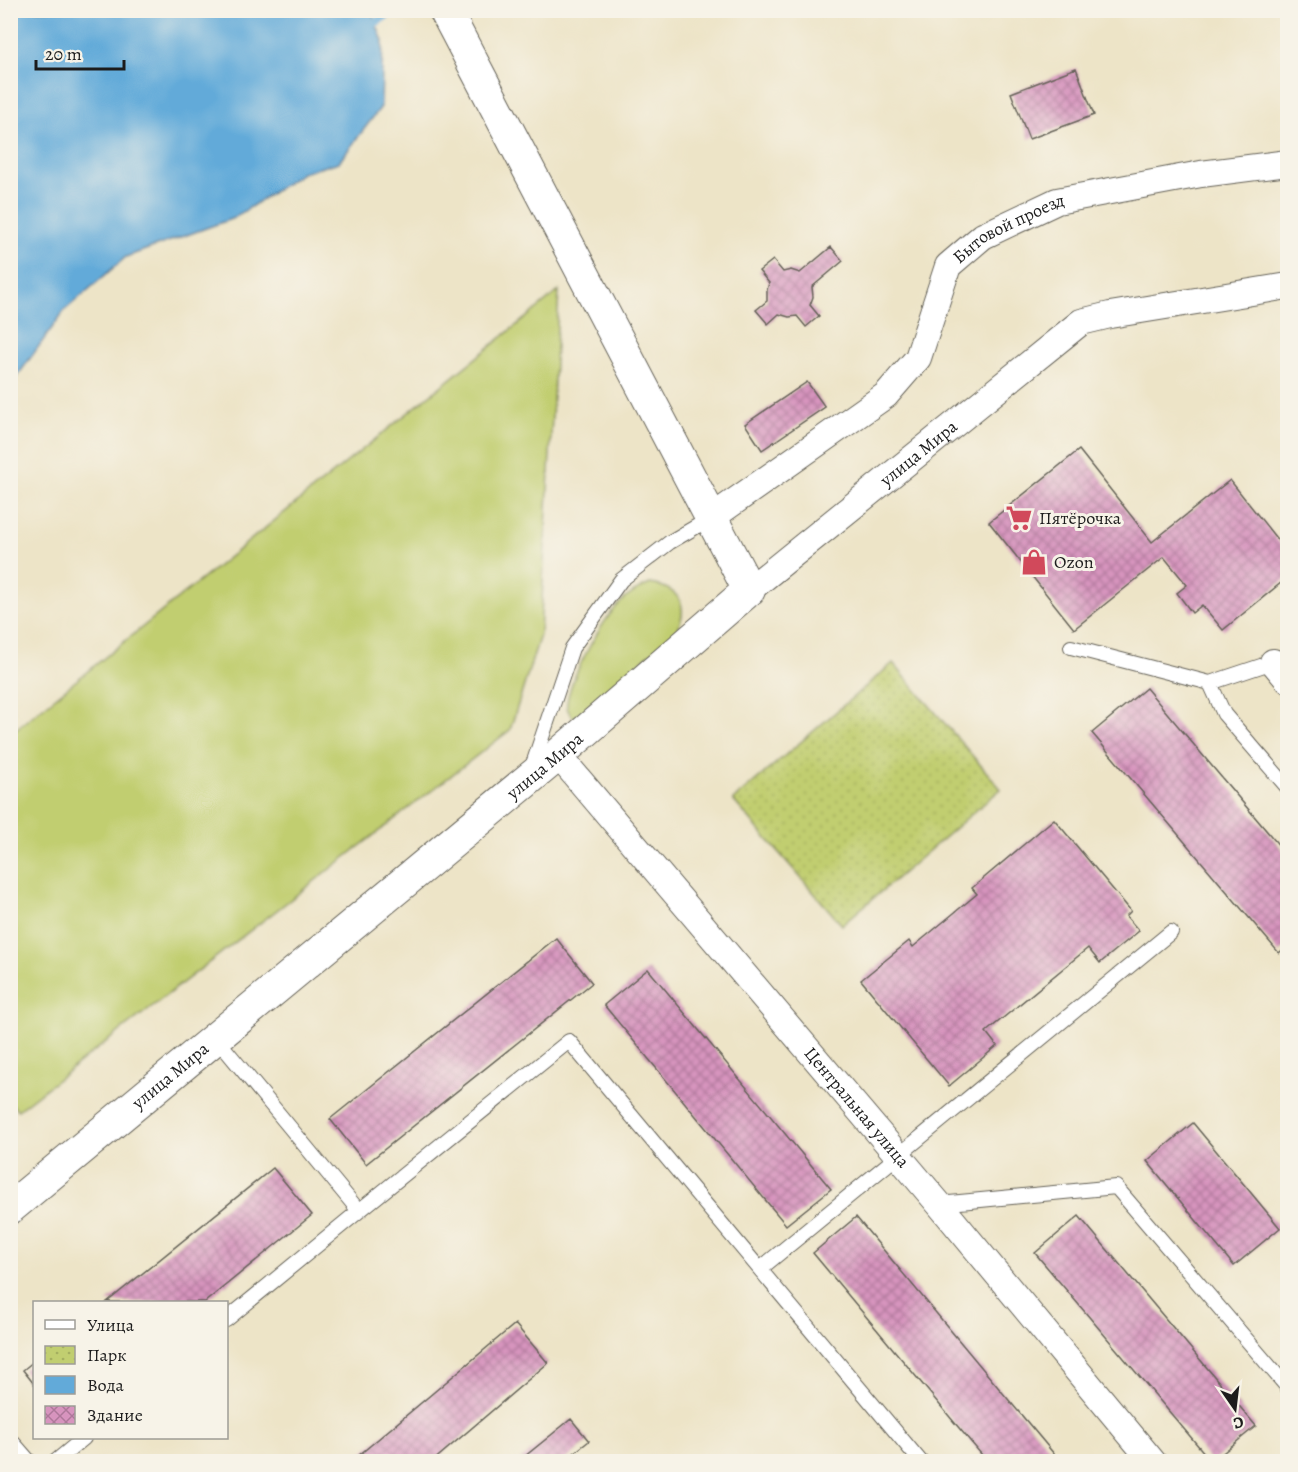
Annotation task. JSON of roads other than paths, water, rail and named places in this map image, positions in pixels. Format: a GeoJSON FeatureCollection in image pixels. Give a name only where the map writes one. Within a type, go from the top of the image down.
{"type":"FeatureCollection","features":[{"type":"Feature","properties":{"kind":"street"},"geometry":{"type":"LineString","coordinates":[[445,10],[749,590]]}},
{"type":"Feature","properties":{"kind":"street","name":"Бытовой проезд"},"geometry":{"type":"LineString","coordinates":[[711,518],[886,395],[918,358],[948,266],[983,236],[1057,201],[1201,174],[1287,163]]}},
{"type":"Feature","properties":{"kind":"street","name":"улица Мира"},"geometry":{"type":"LineString","coordinates":[[10,1208],[558,755],[749,590],[1081,322],[1110,315],[1287,286]]}},
{"type":"Feature","properties":{"kind":"street","name":"Центральная улица"},"geometry":{"type":"LineString","coordinates":[[558,755],[939,1204],[1153,1461]]}},
{"type":"Feature","properties":{"kind":"lane"},"geometry":{"type":"LineString","coordinates":[[528,780],[572,648],[621,580],[670,542],[711,518]]}},
{"type":"Feature","properties":{"kind":"lane"},"geometry":{"type":"LineString","coordinates":[[1071,647],[1210,683],[1282,665]]}},
{"type":"Feature","properties":{"kind":"lane"},"geometry":{"type":"LineString","coordinates":[[1210,683],[1224,714],[1287,788]]}},
{"type":"Feature","properties":{"kind":"lane"},"geometry":{"type":"LineString","coordinates":[[760,1269],[1171,932]]}},
{"type":"Feature","properties":{"kind":"lane"},"geometry":{"type":"LineString","coordinates":[[216,1038],[359,1211]]}},
{"type":"Feature","properties":{"kind":"lane"},"geometry":{"type":"LineString","coordinates":[[228,1318],[570,1041],[921,1461]]}},
{"type":"Feature","properties":{"kind":"lane"},"geometry":{"type":"LineString","coordinates":[[939,1204],[1116,1187],[1287,1389]]}},
{"type":"Feature","properties":{"kind":"lane"},"geometry":{"type":"LineString","coordinates":[[10,1439],[30,1461]]}},
{"type":"Feature","properties":{"kind":"lane"},"geometry":{"type":"LineString","coordinates":[[55,1461],[82,1439]]}},
{"type":"Feature","properties":{"kind":"lane"},"geometry":{"type":"LineString","coordinates":[[1280,1461],[1287,1455]]}},
{"type":"Feature","properties":{"kind":"water"},"geometry":{"type":"Polygon","coordinates":[[[23,10],[371,11],[383,41],[381,107],[339,162],[302,173],[234,218],[126,257],[65,310],[11,385],[10,14],[23,10]]]}},
{"type":"Feature","properties":{"kind":"waterway"},"geometry":{"type":"LineString","coordinates":[[376,22],[394,10]]}},
{"type":"Feature","properties":{"kind":"place","name":"Пятёрочка"},"geometry":{"type":"Point","coordinates":[1019,518]}},
{"type":"Feature","properties":{"kind":"place","name":"Ozon"},"geometry":{"type":"Point","coordinates":[1034,562]}}]}
